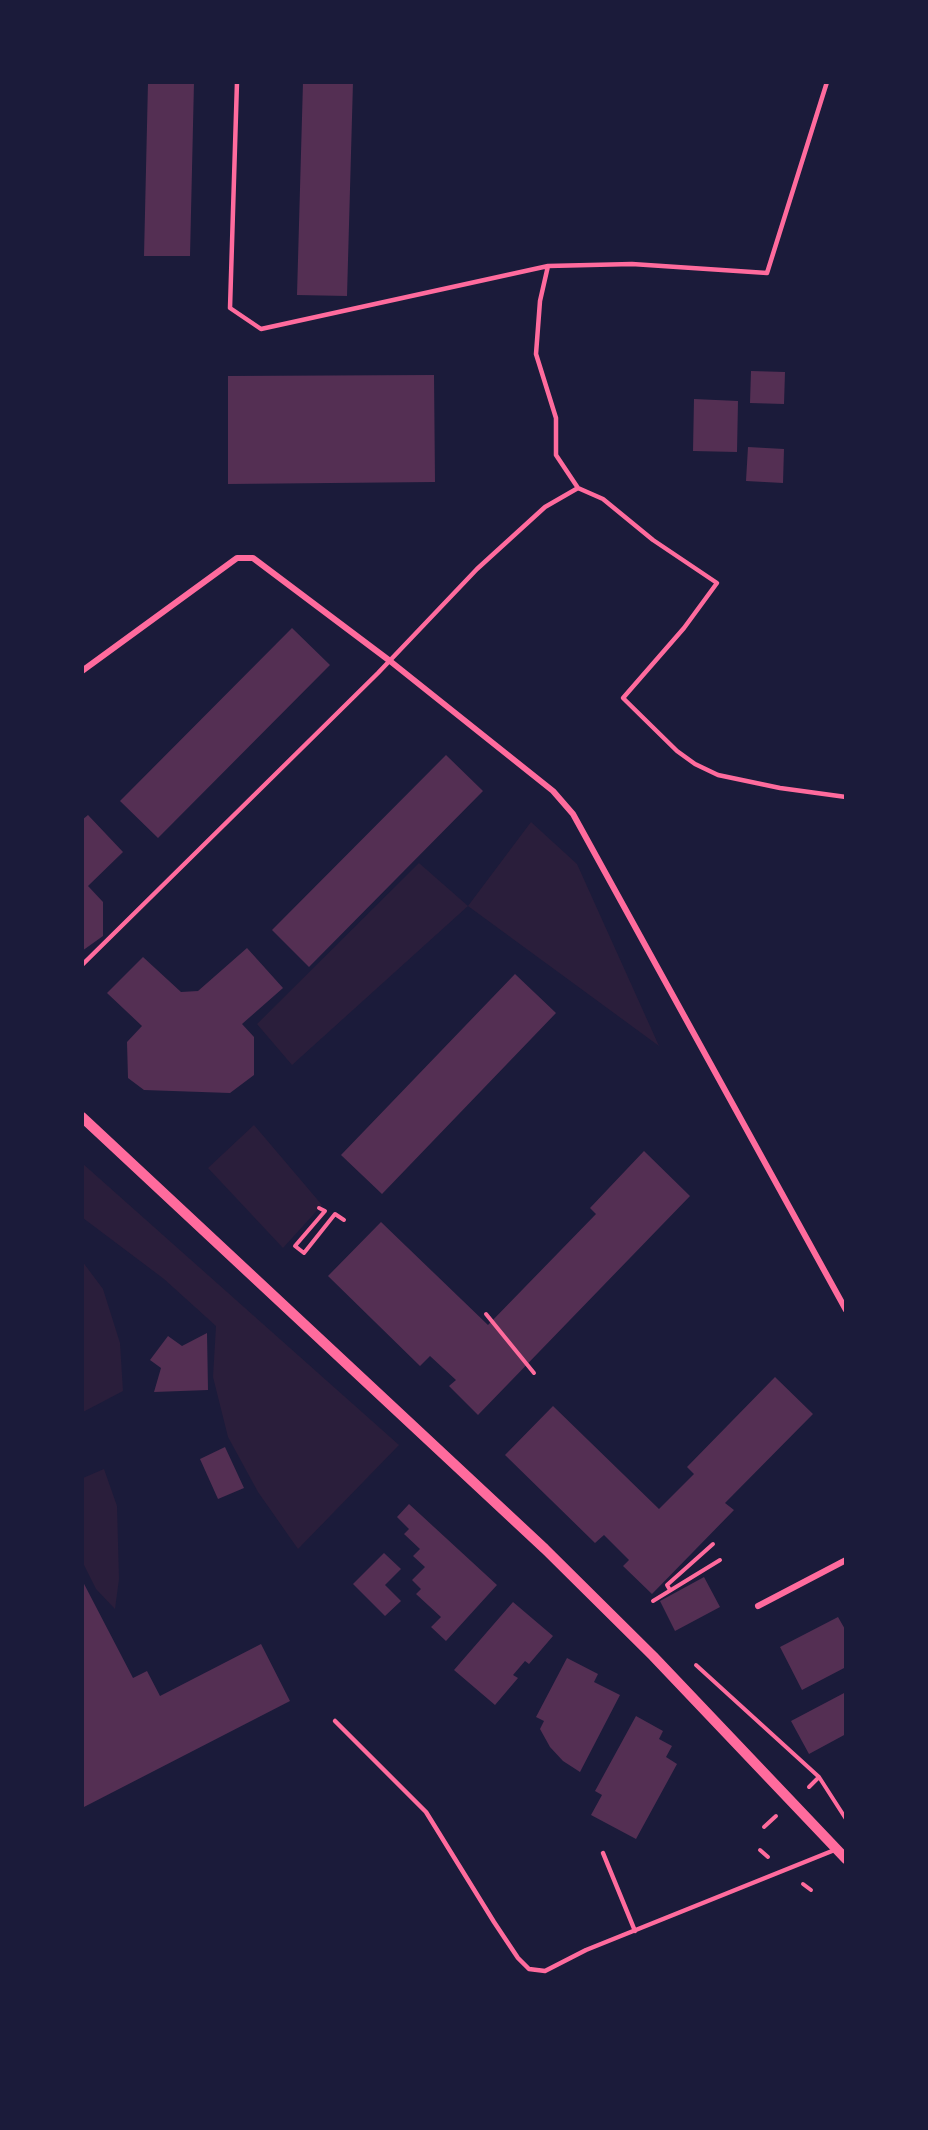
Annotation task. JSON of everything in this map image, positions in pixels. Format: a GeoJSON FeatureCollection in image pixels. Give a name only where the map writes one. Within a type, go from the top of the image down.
{"type":"FeatureCollection","features":[{"type":"Feature","properties":{"kind":"street"},"geometry":{"type":"LineString","coordinates":[[82,671],[237,558],[244,556],[253,558],[390,660],[553,791],[573,814],[846,1310]]}},
{"type":"Feature","properties":{"kind":"street"},"geometry":{"type":"LineString","coordinates":[[82,1117],[545,1549],[841,1847],[846,1859]]}},
{"type":"Feature","properties":{"kind":"street"},"geometry":{"type":"LineString","coordinates":[[758,1606],[846,1560]]}},
{"type":"Feature","properties":{"kind":"lane"},"geometry":{"type":"LineString","coordinates":[[237,82],[230,308],[261,329],[548,266],[632,264],[767,273],[827,82]]}},
{"type":"Feature","properties":{"kind":"lane"},"geometry":{"type":"LineString","coordinates":[[548,266],[540,301],[536,354],[556,418],[556,455],[578,488],[603,499],[653,540],[717,583],[684,628],[623,698],[677,751],[695,764],[718,775],[780,788],[846,796]]}},
{"type":"Feature","properties":{"kind":"lane"},"geometry":{"type":"LineString","coordinates":[[82,965],[390,660],[477,569],[545,507],[578,488]]}},
{"type":"Feature","properties":{"kind":"lane"},"geometry":{"type":"LineString","coordinates":[[335,1721],[426,1812],[494,1922],[518,1958],[529,1970],[545,1971],[635,1930],[841,1847]]}},
{"type":"Feature","properties":{"kind":"lane"},"geometry":{"type":"LineString","coordinates":[[603,1853],[635,1930]]}},
{"type":"Feature","properties":{"kind":"path"},"geometry":{"type":"LineString","coordinates":[[319,1208],[325,1212],[295,1246],[304,1253],[335,1214],[344,1220]]}},
{"type":"Feature","properties":{"kind":"path"},"geometry":{"type":"LineString","coordinates":[[486,1314],[534,1373]]}},
{"type":"Feature","properties":{"kind":"path"},"geometry":{"type":"LineString","coordinates":[[670,1590],[667,1585],[713,1544]]}},
{"type":"Feature","properties":{"kind":"path"},"geometry":{"type":"LineString","coordinates":[[653,1600],[720,1560]]}},
{"type":"Feature","properties":{"kind":"path"},"geometry":{"type":"LineString","coordinates":[[819,1778],[846,1819]]}},
{"type":"Feature","properties":{"kind":"shaded area"},"geometry":{"type":"Polygon","coordinates":[[[531,822],[577,864],[659,1046],[468,906],[531,822]]]}},
{"type":"Feature","properties":{"kind":"shaded area"},"geometry":{"type":"Polygon","coordinates":[[[419,863],[468,906],[292,1065],[257,1024],[419,863]]]}},
{"type":"Feature","properties":{"kind":"shaded area"},"geometry":{"type":"Polygon","coordinates":[[[254,1125],[322,1205],[283,1248],[208,1168],[254,1125]]]}},
{"type":"Feature","properties":{"kind":"shaded area"},"geometry":{"type":"Polygon","coordinates":[[[82,1163],[399,1445],[298,1549],[258,1492],[228,1437],[213,1377],[216,1326],[164,1279],[83,1218],[82,1163]]]}},
{"type":"Feature","properties":{"kind":"shaded area"},"geometry":{"type":"Polygon","coordinates":[[[82,1261],[103,1289],[120,1343],[123,1391],[83,1412],[82,1261]]]}},
{"type":"Feature","properties":{"kind":"shaded area"},"geometry":{"type":"Polygon","coordinates":[[[104,1469],[117,1506],[119,1579],[115,1609],[96,1589],[83,1563],[83,1478],[104,1469]]]}},
{"type":"Feature","properties":{"kind":"building"},"geometry":{"type":"Polygon","coordinates":[[[148,82],[194,82],[190,256],[144,256],[148,82]]]}},
{"type":"Feature","properties":{"kind":"building"},"geometry":{"type":"Polygon","coordinates":[[[303,82],[353,82],[347,296],[297,295],[303,82]]]}},
{"type":"Feature","properties":{"kind":"building"},"geometry":{"type":"Polygon","coordinates":[[[751,371],[785,372],[784,404],[750,403],[751,371]]]}},
{"type":"Feature","properties":{"kind":"building"},"geometry":{"type":"Polygon","coordinates":[[[434,375],[435,482],[228,484],[228,376],[434,375]]]}},
{"type":"Feature","properties":{"kind":"building"},"geometry":{"type":"Polygon","coordinates":[[[694,399],[738,401],[737,452],[693,451],[694,399]]]}},
{"type":"Feature","properties":{"kind":"building"},"geometry":{"type":"Polygon","coordinates":[[[748,447],[784,449],[783,483],[746,481],[748,447]]]}},
{"type":"Feature","properties":{"kind":"building"},"geometry":{"type":"Polygon","coordinates":[[[292,628],[330,665],[158,838],[120,801],[292,628]]]}},
{"type":"Feature","properties":{"kind":"building"},"geometry":{"type":"Polygon","coordinates":[[[446,755],[483,791],[309,967],[272,930],[446,755]]]}},
{"type":"Feature","properties":{"kind":"building"},"geometry":{"type":"Polygon","coordinates":[[[88,815],[123,852],[88,886],[103,902],[103,936],[82,951],[82,820],[88,815]]]}},
{"type":"Feature","properties":{"kind":"building"},"geometry":{"type":"Polygon","coordinates":[[[247,948],[283,988],[242,1024],[254,1037],[254,1075],[230,1093],[144,1090],[128,1078],[127,1042],[142,1026],[107,993],[143,957],[181,992],[198,991],[247,948]]]}},
{"type":"Feature","properties":{"kind":"building"},"geometry":{"type":"Polygon","coordinates":[[[515,974],[556,1013],[382,1194],[341,1155],[515,974]]]}},
{"type":"Feature","properties":{"kind":"building"},"geometry":{"type":"Polygon","coordinates":[[[644,1151],[690,1196],[478,1415],[449,1386],[456,1380],[430,1356],[420,1366],[328,1276],[381,1222],[488,1325],[596,1214],[590,1208],[644,1151]]]}},
{"type":"Feature","properties":{"kind":"building"},"geometry":{"type":"Polygon","coordinates":[[[207,1333],[208,1390],[154,1392],[161,1368],[150,1360],[168,1336],[182,1346],[207,1333]]]}},
{"type":"Feature","properties":{"kind":"building"},"geometry":{"type":"Polygon","coordinates":[[[775,1377],[813,1414],[725,1503],[734,1510],[652,1594],[623,1566],[629,1560],[604,1535],[595,1543],[505,1455],[553,1406],[659,1509],[694,1474],[687,1467],[775,1377]]]}},
{"type":"Feature","properties":{"kind":"building"},"geometry":{"type":"Polygon","coordinates":[[[225,1447],[244,1488],[218,1499],[200,1459],[225,1447]]]}},
{"type":"Feature","properties":{"kind":"building"},"geometry":{"type":"Polygon","coordinates":[[[409,1504],[497,1585],[446,1641],[431,1627],[441,1617],[416,1594],[421,1589],[412,1580],[425,1567],[413,1556],[420,1549],[404,1534],[409,1529],[397,1517],[409,1504]]]}},
{"type":"Feature","properties":{"kind":"building"},"geometry":{"type":"Polygon","coordinates":[[[384,1553],[401,1569],[385,1585],[401,1601],[385,1616],[353,1584],[384,1553]]]}},
{"type":"Feature","properties":{"kind":"building"},"geometry":{"type":"Polygon","coordinates":[[[704,1577],[720,1607],[675,1631],[660,1601],[704,1577]]]}},
{"type":"Feature","properties":{"kind":"building"},"geometry":{"type":"Polygon","coordinates":[[[82,1580],[133,1678],[147,1671],[160,1696],[261,1644],[290,1701],[82,1808],[82,1580]]]}},
{"type":"Feature","properties":{"kind":"building"},"geometry":{"type":"Polygon","coordinates":[[[513,1602],[553,1636],[529,1664],[525,1661],[513,1675],[518,1678],[495,1705],[454,1670],[513,1602]]]}},
{"type":"Feature","properties":{"kind":"building"},"geometry":{"type":"Polygon","coordinates":[[[838,1617],[846,1631],[846,1667],[802,1690],[780,1647],[838,1617]]]}},
{"type":"Feature","properties":{"kind":"building"},"geometry":{"type":"Polygon","coordinates":[[[567,1658],[598,1674],[594,1682],[620,1695],[580,1772],[563,1761],[550,1747],[540,1729],[544,1721],[536,1717],[567,1658]]]}},
{"type":"Feature","properties":{"kind":"building"},"geometry":{"type":"Polygon","coordinates":[[[846,1692],[846,1734],[809,1754],[791,1721],[846,1692]]]}},
{"type":"Feature","properties":{"kind":"building"},"geometry":{"type":"Polygon","coordinates":[[[636,1716],[663,1731],[659,1739],[672,1746],[666,1757],[677,1764],[636,1839],[591,1815],[602,1795],[595,1791],[636,1716]]]}}]}
